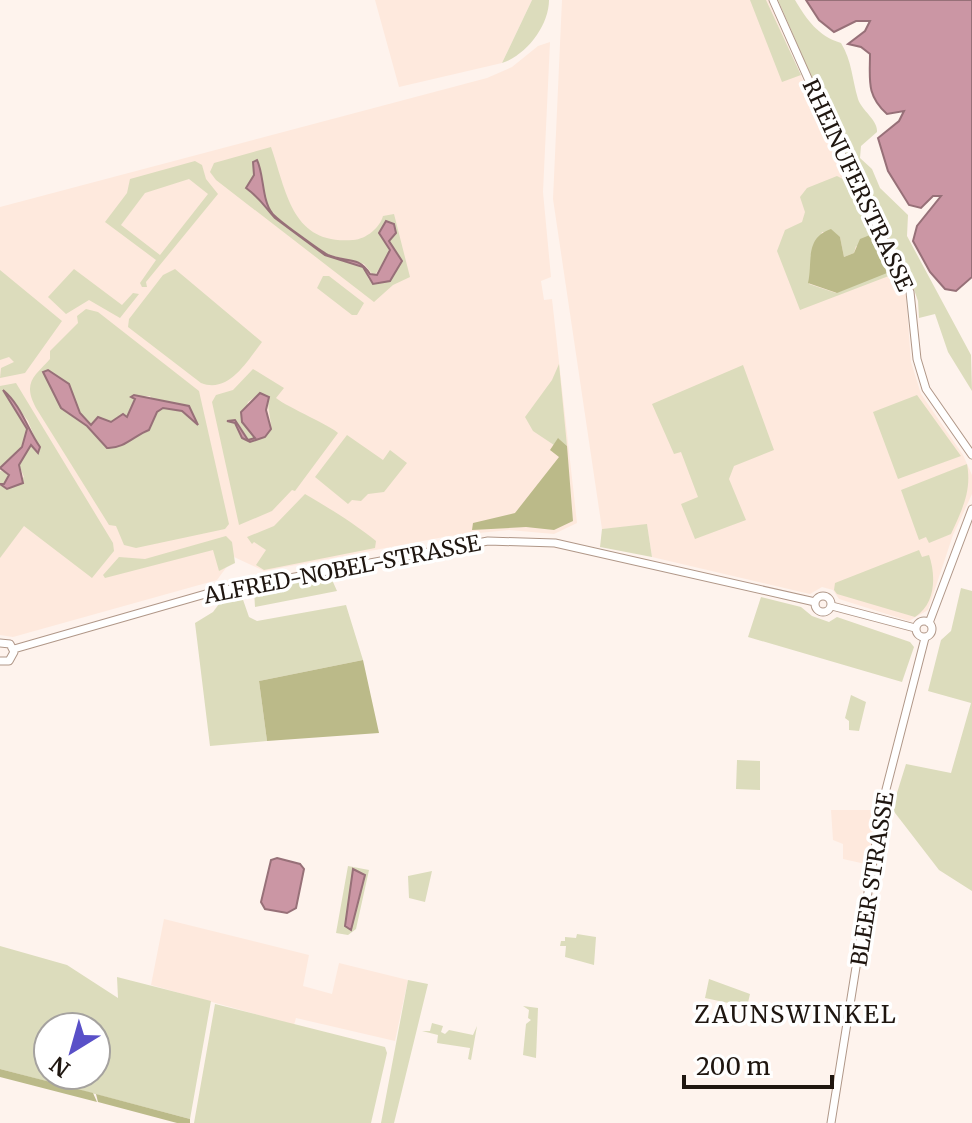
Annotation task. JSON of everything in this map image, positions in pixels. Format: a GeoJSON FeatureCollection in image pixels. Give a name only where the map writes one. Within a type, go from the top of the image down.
{"type":"FeatureCollection","features":[{"type":"Feature","properties":{"kind":"street","name":"RHEINUFERSTRASSE"},"geometry":{"type":"LineString","coordinates":[[773,0],[847,166],[910,292],[923,381],[972,455]]}},
{"type":"Feature","properties":{"kind":"street"},"geometry":{"type":"LineString","coordinates":[[929,623],[921,621],[915,628],[917,634],[925,638],[932,632],[929,623],[972,509]]}},
{"type":"Feature","properties":{"kind":"street","name":"ALFRED-NOBEL-STRASSE"},"geometry":{"type":"LineString","coordinates":[[0,661],[12,658],[14,649],[217,591],[488,541],[555,543],[815,602],[826,596],[832,606],[915,628]]}},
{"type":"Feature","properties":{"kind":"street","name":"BLEER STRASSE"},"geometry":{"type":"LineString","coordinates":[[831,1123],[882,805],[925,638]]}},
{"type":"Feature","properties":{"kind":"street"},"geometry":{"type":"LineString","coordinates":[[0,643],[8,642],[14,649]]}},
{"type":"Feature","properties":{"kind":"shaded area"},"geometry":{"type":"Polygon","coordinates":[[[375,0],[532,0],[502,63],[399,87],[375,0]]]}},
{"type":"Feature","properties":{"kind":"shaded area"},"geometry":{"type":"Polygon","coordinates":[[[562,0],[768,0],[846,179],[906,296],[911,362],[921,394],[963,455],[972,475],[972,494],[953,535],[928,610],[909,621],[839,599],[833,590],[822,587],[810,594],[652,557],[647,525],[602,529],[553,199],[562,0]]]}},
{"type":"Feature","properties":{"kind":"shaded area"},"geometry":{"type":"Polygon","coordinates":[[[806,0],[972,0],[972,277],[956,291],[945,289],[930,272],[913,241],[917,226],[941,196],[933,196],[921,208],[909,205],[888,171],[878,138],[899,121],[904,111],[887,114],[880,107],[872,94],[870,54],[861,47],[848,44],[865,31],[870,21],[856,21],[834,32],[819,20],[806,0]]]}},
{"type":"Feature","properties":{"kind":"shaded area"},"geometry":{"type":"Polygon","coordinates":[[[550,42],[543,192],[551,277],[541,281],[544,300],[552,299],[577,523],[554,534],[509,530],[449,536],[264,571],[234,557],[217,580],[13,637],[0,635],[0,207],[487,78],[512,67],[538,46],[550,42]]]}},
{"type":"Feature","properties":{"kind":"shaded area"},"geometry":{"type":"Polygon","coordinates":[[[257,160],[266,202],[272,213],[328,255],[361,264],[370,274],[377,275],[390,250],[379,233],[386,221],[394,224],[396,233],[389,241],[402,261],[390,281],[373,284],[363,267],[325,255],[275,218],[246,188],[254,175],[253,162],[257,160]]]}},
{"type":"Feature","properties":{"kind":"shaded area"},"geometry":{"type":"Polygon","coordinates":[[[831,229],[840,237],[844,257],[854,253],[860,239],[870,235],[887,273],[837,293],[808,283],[813,245],[822,233],[831,229]]]}},
{"type":"Feature","properties":{"kind":"shaded area"},"geometry":{"type":"Polygon","coordinates":[[[48,370],[69,384],[80,413],[91,425],[98,417],[111,422],[123,414],[127,417],[134,395],[189,406],[198,425],[182,411],[163,408],[157,412],[149,430],[124,444],[107,448],[87,426],[61,408],[43,372],[48,370]]]}},
{"type":"Feature","properties":{"kind":"shaded area"},"geometry":{"type":"Polygon","coordinates":[[[3,390],[15,403],[40,447],[38,453],[31,445],[19,465],[23,483],[7,489],[0,484],[4,484],[9,475],[0,468],[22,447],[27,429],[3,390]]]}},
{"type":"Feature","properties":{"kind":"shaded area"},"geometry":{"type":"Polygon","coordinates":[[[260,393],[269,397],[266,410],[271,429],[265,437],[250,442],[242,438],[235,423],[227,421],[235,420],[248,440],[255,438],[242,422],[241,412],[260,393]]]}},
{"type":"Feature","properties":{"kind":"shaded area"},"geometry":{"type":"Polygon","coordinates":[[[558,438],[567,446],[573,521],[554,530],[526,527],[472,530],[473,523],[515,513],[559,457],[550,450],[558,438]]]}},
{"type":"Feature","properties":{"kind":"shaded area"},"geometry":{"type":"Polygon","coordinates":[[[363,660],[379,733],[267,741],[259,681],[363,660]]]}},
{"type":"Feature","properties":{"kind":"shaded area"},"geometry":{"type":"Polygon","coordinates":[[[831,810],[881,810],[870,865],[843,859],[843,844],[833,840],[831,810]]]}},
{"type":"Feature","properties":{"kind":"shaded area"},"geometry":{"type":"Polygon","coordinates":[[[277,858],[300,864],[304,869],[296,908],[287,913],[265,909],[261,902],[271,860],[277,858]]]}},
{"type":"Feature","properties":{"kind":"shaded area"},"geometry":{"type":"Polygon","coordinates":[[[353,869],[365,875],[351,930],[345,926],[353,869]]]}},
{"type":"Feature","properties":{"kind":"shaded area"},"geometry":{"type":"Polygon","coordinates":[[[164,919],[309,955],[303,986],[332,994],[339,963],[408,980],[395,1041],[296,1018],[294,1025],[151,985],[164,919]]]}},
{"type":"Feature","properties":{"kind":"shaded area"},"geometry":{"type":"Polygon","coordinates":[[[0,1069],[32,1077],[32,1085],[0,1077],[0,1069]]]}},
{"type":"Feature","properties":{"kind":"shaded area"},"geometry":{"type":"Polygon","coordinates":[[[54,1091],[85,1091],[93,1093],[97,1102],[54,1091]]]}},
{"type":"Feature","properties":{"kind":"shaded area"},"geometry":{"type":"Polygon","coordinates":[[[96,1094],[190,1119],[190,1123],[177,1123],[98,1102],[96,1094]]]}},
{"type":"Feature","properties":{"kind":"green space"},"geometry":{"type":"Polygon","coordinates":[[[532,0],[549,0],[541,29],[520,53],[502,63],[532,0]]]}},
{"type":"Feature","properties":{"kind":"green space"},"geometry":{"type":"Polygon","coordinates":[[[750,0],[766,0],[801,75],[782,82],[750,0]]]}},
{"type":"Feature","properties":{"kind":"green space"},"geometry":{"type":"Polygon","coordinates":[[[778,0],[795,0],[814,26],[841,43],[845,50],[858,99],[877,128],[877,132],[861,146],[860,158],[872,169],[880,188],[908,215],[907,236],[971,355],[972,391],[948,352],[935,314],[919,318],[918,301],[911,281],[838,138],[778,0]]]}},
{"type":"Feature","properties":{"kind":"green space"},"geometry":{"type":"Polygon","coordinates":[[[271,147],[295,213],[304,225],[317,234],[333,239],[353,240],[368,235],[383,216],[394,214],[410,277],[393,285],[374,302],[216,180],[210,172],[214,163],[271,147]],[[392,235],[380,236],[388,245],[389,255],[374,276],[364,264],[326,254],[308,241],[325,255],[363,267],[369,280],[393,277],[401,264],[389,241],[392,235]]]}},
{"type":"Feature","properties":{"kind":"green space"},"geometry":{"type":"Polygon","coordinates":[[[195,161],[202,165],[206,179],[218,194],[146,282],[147,287],[142,287],[140,283],[156,260],[105,222],[127,193],[130,179],[195,161]],[[189,179],[145,193],[121,225],[160,255],[208,194],[189,179]]]}},
{"type":"Feature","properties":{"kind":"green space"},"geometry":{"type":"Polygon","coordinates":[[[837,176],[845,180],[894,274],[800,310],[777,251],[785,230],[802,222],[805,212],[800,197],[807,188],[837,176]],[[822,232],[812,261],[809,284],[836,293],[887,272],[856,246],[854,253],[844,257],[840,237],[822,232]]]}},
{"type":"Feature","properties":{"kind":"green space"},"geometry":{"type":"Polygon","coordinates":[[[74,269],[122,305],[133,293],[139,294],[120,318],[89,300],[66,314],[48,297],[74,269]]]}},
{"type":"Feature","properties":{"kind":"green space"},"geometry":{"type":"Polygon","coordinates":[[[175,269],[262,342],[236,374],[220,384],[201,383],[128,327],[129,319],[163,275],[175,269]]]}},
{"type":"Feature","properties":{"kind":"green space"},"geometry":{"type":"Polygon","coordinates":[[[0,270],[62,321],[25,373],[0,378],[1,368],[14,362],[9,357],[0,360],[0,270]]]}},
{"type":"Feature","properties":{"kind":"green space"},"geometry":{"type":"Polygon","coordinates":[[[323,276],[329,276],[364,303],[357,315],[352,315],[317,288],[323,276]]]}},
{"type":"Feature","properties":{"kind":"green space"},"geometry":{"type":"Polygon","coordinates":[[[86,309],[98,312],[199,391],[229,524],[225,529],[136,548],[124,545],[116,526],[109,525],[36,408],[30,392],[35,375],[50,359],[50,351],[78,323],[77,316],[86,309]],[[45,370],[61,408],[87,426],[107,448],[119,446],[149,430],[157,412],[163,408],[182,411],[198,425],[186,408],[153,401],[150,396],[132,397],[135,402],[127,417],[122,414],[111,422],[98,417],[91,425],[80,413],[69,384],[45,370]]]}},
{"type":"Feature","properties":{"kind":"green space"},"geometry":{"type":"Polygon","coordinates":[[[559,364],[567,446],[559,439],[554,445],[533,431],[525,417],[552,380],[559,364]]]}},
{"type":"Feature","properties":{"kind":"green space"},"geometry":{"type":"Polygon","coordinates":[[[743,365],[774,450],[734,466],[729,479],[746,520],[695,539],[681,504],[698,497],[681,452],[674,454],[652,404],[743,365]]]}},
{"type":"Feature","properties":{"kind":"green space"},"geometry":{"type":"Polygon","coordinates":[[[253,369],[284,388],[276,398],[338,433],[295,491],[292,490],[272,511],[239,525],[212,402],[216,395],[233,390],[253,369]],[[260,393],[248,402],[242,422],[255,438],[248,440],[237,422],[228,420],[235,423],[240,434],[250,442],[270,432],[269,397],[260,393]]]}},
{"type":"Feature","properties":{"kind":"green space"},"geometry":{"type":"Polygon","coordinates":[[[16,383],[113,543],[114,551],[92,578],[24,526],[0,558],[0,471],[8,472],[7,482],[1,484],[7,489],[24,477],[19,465],[31,445],[40,451],[28,421],[5,391],[24,423],[26,436],[21,447],[0,468],[0,386],[16,383]]]}},
{"type":"Feature","properties":{"kind":"green space"},"geometry":{"type":"Polygon","coordinates":[[[917,395],[961,456],[898,479],[873,412],[917,395]]]}},
{"type":"Feature","properties":{"kind":"green space"},"geometry":{"type":"Polygon","coordinates":[[[347,435],[383,460],[390,450],[407,463],[384,492],[368,494],[361,501],[352,500],[348,504],[315,477],[347,435]]]}},
{"type":"Feature","properties":{"kind":"green space"},"geometry":{"type":"Polygon","coordinates":[[[967,464],[967,492],[951,534],[929,543],[926,537],[919,540],[901,490],[967,464]]]}},
{"type":"Feature","properties":{"kind":"green space"},"geometry":{"type":"Polygon","coordinates":[[[305,494],[367,534],[376,541],[375,548],[264,570],[256,565],[266,550],[254,542],[252,544],[247,537],[274,526],[305,494]]]}},
{"type":"Feature","properties":{"kind":"green space"},"geometry":{"type":"Polygon","coordinates":[[[647,524],[652,557],[600,547],[602,529],[647,524]]]}},
{"type":"Feature","properties":{"kind":"green space"},"geometry":{"type":"Polygon","coordinates":[[[226,536],[232,542],[235,563],[219,571],[213,550],[105,578],[103,575],[119,557],[145,559],[226,536]]]}},
{"type":"Feature","properties":{"kind":"green space"},"geometry":{"type":"Polygon","coordinates":[[[919,550],[922,557],[929,555],[933,580],[931,597],[915,617],[837,594],[834,590],[835,583],[919,550]]]}},
{"type":"Feature","properties":{"kind":"green space"},"geometry":{"type":"Polygon","coordinates":[[[329,573],[337,591],[255,607],[254,590],[329,573]]]}},
{"type":"Feature","properties":{"kind":"green space"},"geometry":{"type":"Polygon","coordinates":[[[961,588],[972,591],[972,891],[939,870],[892,809],[906,764],[951,773],[971,703],[928,691],[941,640],[951,631],[961,588]]]}},
{"type":"Feature","properties":{"kind":"green space"},"geometry":{"type":"Polygon","coordinates":[[[240,591],[249,617],[257,621],[346,605],[363,660],[259,681],[267,741],[210,746],[195,623],[213,612],[228,592],[240,591]]]}},
{"type":"Feature","properties":{"kind":"green space"},"geometry":{"type":"Polygon","coordinates":[[[761,597],[801,607],[812,616],[829,622],[837,617],[910,642],[914,647],[902,682],[748,637],[761,597]]]}},
{"type":"Feature","properties":{"kind":"green space"},"geometry":{"type":"Polygon","coordinates":[[[851,695],[866,702],[859,731],[849,730],[849,721],[845,718],[851,695]]]}},
{"type":"Feature","properties":{"kind":"green space"},"geometry":{"type":"Polygon","coordinates":[[[737,760],[760,761],[760,790],[736,789],[737,760]]]}},
{"type":"Feature","properties":{"kind":"green space"},"geometry":{"type":"Polygon","coordinates":[[[348,866],[369,870],[356,929],[348,935],[336,933],[348,866]]]}},
{"type":"Feature","properties":{"kind":"green space"},"geometry":{"type":"Polygon","coordinates":[[[432,871],[425,902],[409,898],[408,876],[432,871]]]}},
{"type":"Feature","properties":{"kind":"green space"},"geometry":{"type":"Polygon","coordinates":[[[577,934],[596,937],[594,965],[565,957],[566,946],[560,946],[561,941],[565,941],[565,937],[576,938],[577,934]]]}},
{"type":"Feature","properties":{"kind":"green space"},"geometry":{"type":"Polygon","coordinates":[[[0,946],[67,965],[118,998],[117,977],[211,1001],[190,1119],[84,1091],[112,1091],[112,1011],[32,1011],[32,1077],[0,1069],[0,946]]]}},
{"type":"Feature","properties":{"kind":"green space"},"geometry":{"type":"Polygon","coordinates":[[[709,979],[750,994],[747,1007],[705,998],[709,979]]]}},
{"type":"Feature","properties":{"kind":"green space"},"geometry":{"type":"Polygon","coordinates":[[[408,980],[428,984],[394,1123],[381,1123],[408,980]]]}},
{"type":"Feature","properties":{"kind":"green space"},"geometry":{"type":"Polygon","coordinates":[[[215,1004],[385,1047],[387,1053],[371,1123],[194,1123],[215,1004]]]}},
{"type":"Feature","properties":{"kind":"green space"},"geometry":{"type":"Polygon","coordinates":[[[523,1006],[538,1008],[536,1058],[523,1055],[526,1024],[531,1020],[528,1018],[529,1010],[523,1006]]]}},
{"type":"Feature","properties":{"kind":"green space"},"geometry":{"type":"Polygon","coordinates":[[[432,1023],[443,1026],[441,1032],[445,1034],[449,1030],[473,1035],[477,1026],[471,1060],[468,1059],[470,1048],[437,1043],[438,1035],[422,1031],[430,1031],[432,1023]]]}},
{"type":"Feature","properties":{"kind":"district","name":"ZAUNSWINKEL"},"geometry":{"type":"Point","coordinates":[796,1015]}}]}
